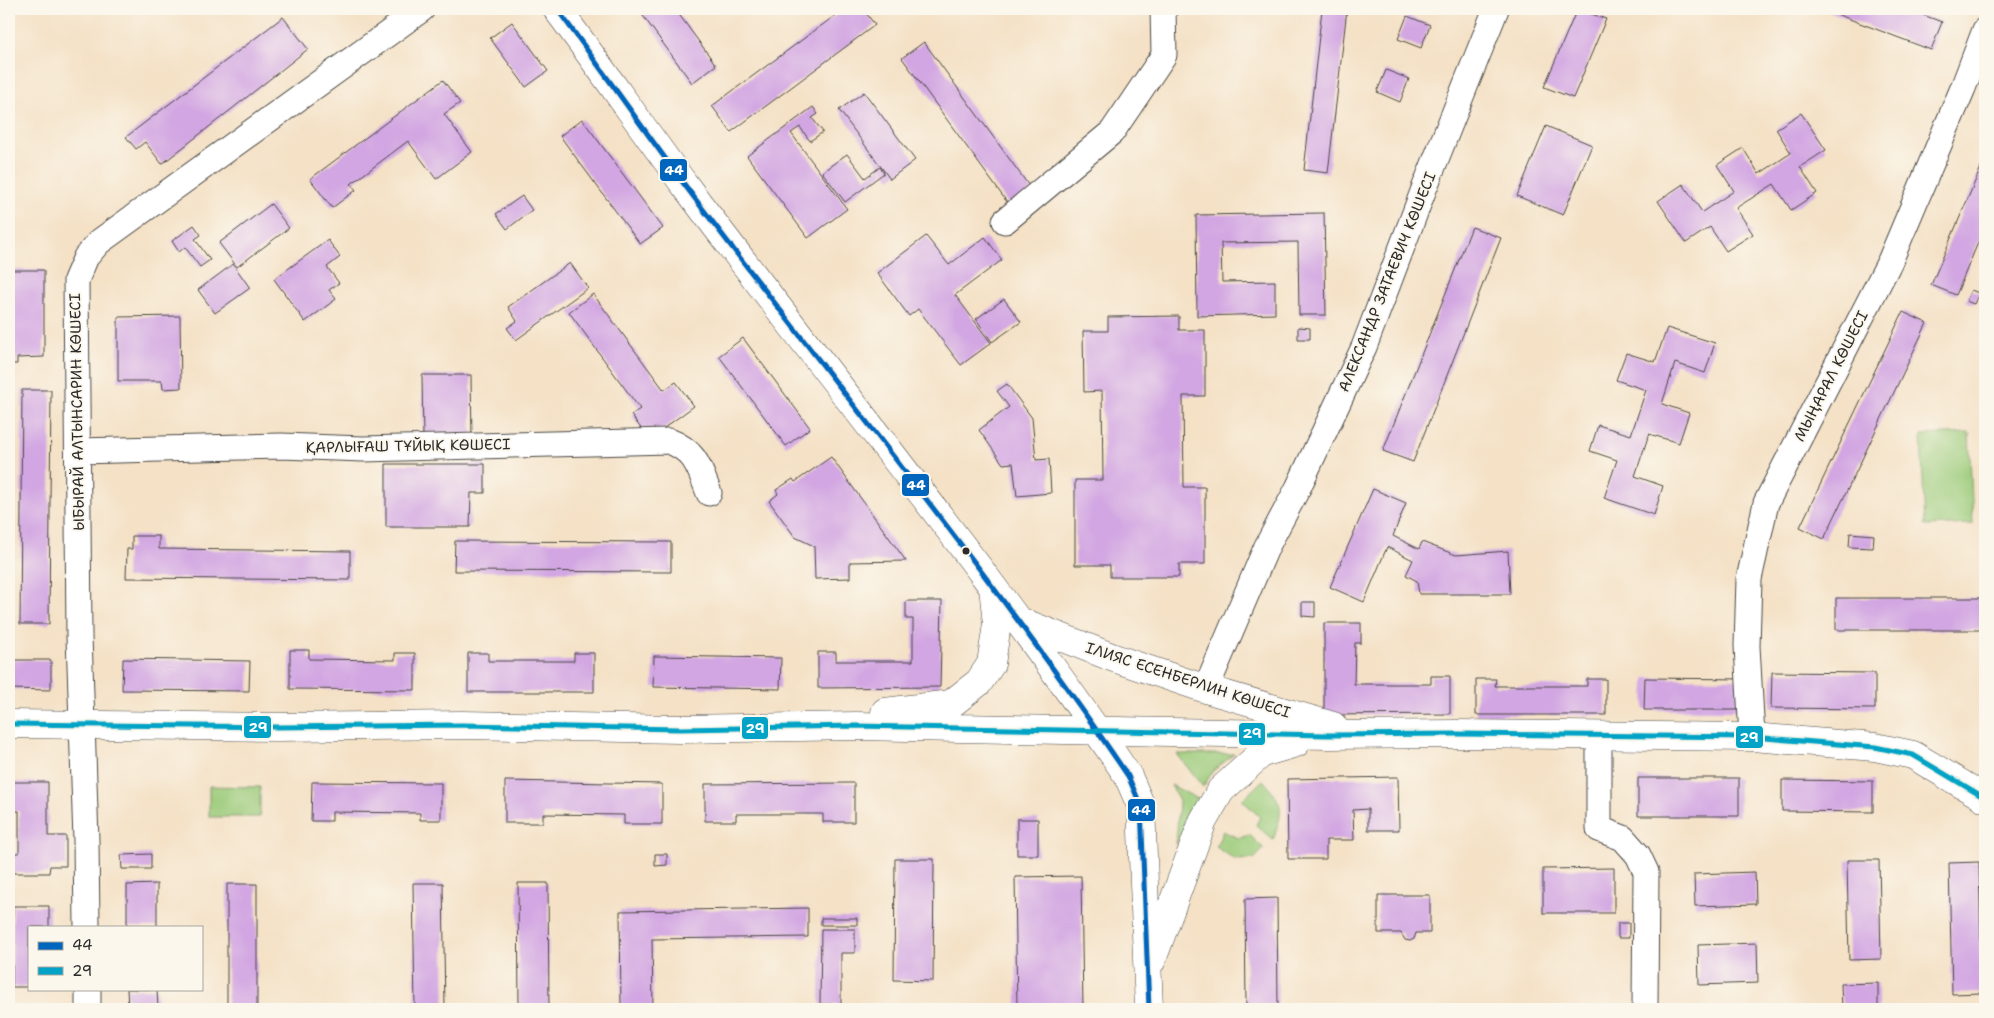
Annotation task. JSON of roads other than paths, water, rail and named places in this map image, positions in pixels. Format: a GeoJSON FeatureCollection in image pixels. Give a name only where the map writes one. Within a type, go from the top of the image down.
{"type":"FeatureCollection","features":[{"type":"Feature","properties":{"kind":"main road"},"geometry":{"type":"LineString","coordinates":[[557,9],[686,187],[899,460],[993,585],[1128,776],[1141,806],[1149,1009]]}},
{"type":"Feature","properties":{"kind":"main road"},"geometry":{"type":"LineString","coordinates":[[807,726],[870,714],[951,704],[979,682],[991,664],[997,624],[993,585]]}},
{"type":"Feature","properties":{"kind":"main road","name":"ІЛИЯС ЕСЕНБЕРЛИН КӨШЕСІ"},"geometry":{"type":"LineString","coordinates":[[1017,620],[1114,658],[1206,689],[1361,734]]}},
{"type":"Feature","properties":{"kind":"main road"},"geometry":{"type":"LineString","coordinates":[[9,724],[277,727],[462,725],[680,728],[807,726],[1328,735],[1752,737],[1875,747],[1913,755],[1985,798]]}},
{"type":"Feature","properties":{"kind":"main road"},"geometry":{"type":"LineString","coordinates":[[1148,973],[1203,821],[1221,790],[1262,753],[1328,735]]}},
{"type":"Feature","properties":{"kind":"street","name":"ЫБЫРАЙ АЛТЫНСАРИН КӨШЕСІ"},"geometry":{"type":"LineString","coordinates":[[87,926],[79,629],[76,280],[86,257],[99,242],[422,9]]}},
{"type":"Feature","properties":{"kind":"street"},"geometry":{"type":"LineString","coordinates":[[1005,221],[1112,132],[1164,55],[1163,9]]}},
{"type":"Feature","properties":{"kind":"street","name":"АЛЕКСАНДР ЗАТАЕВИЧ КӨШЕСІ"},"geometry":{"type":"LineString","coordinates":[[1206,689],[1267,546],[1298,488],[1364,347],[1496,9]]}},
{"type":"Feature","properties":{"kind":"street","name":"МЫҢАРАЛ КӨШЕСІ"},"geometry":{"type":"LineString","coordinates":[[1752,737],[1748,646],[1749,578],[1766,503],[1890,261],[1963,88],[1985,30]]}},
{"type":"Feature","properties":{"kind":"street","name":"ҚАРЛЫҒАШ ТҰЙЫҚ КӨШЕСІ"},"geometry":{"type":"LineString","coordinates":[[78,451],[280,446],[363,449],[669,441],[682,446],[695,459],[709,493]]}},
{"type":"Feature","properties":{"kind":"street"},"geometry":{"type":"LineString","coordinates":[[1599,735],[1599,829],[1623,838],[1638,855],[1646,872],[1645,1009]]}},
{"type":"Feature","properties":{"kind":"street"},"geometry":{"type":"LineString","coordinates":[[88,990],[88,1009]]}}]}
